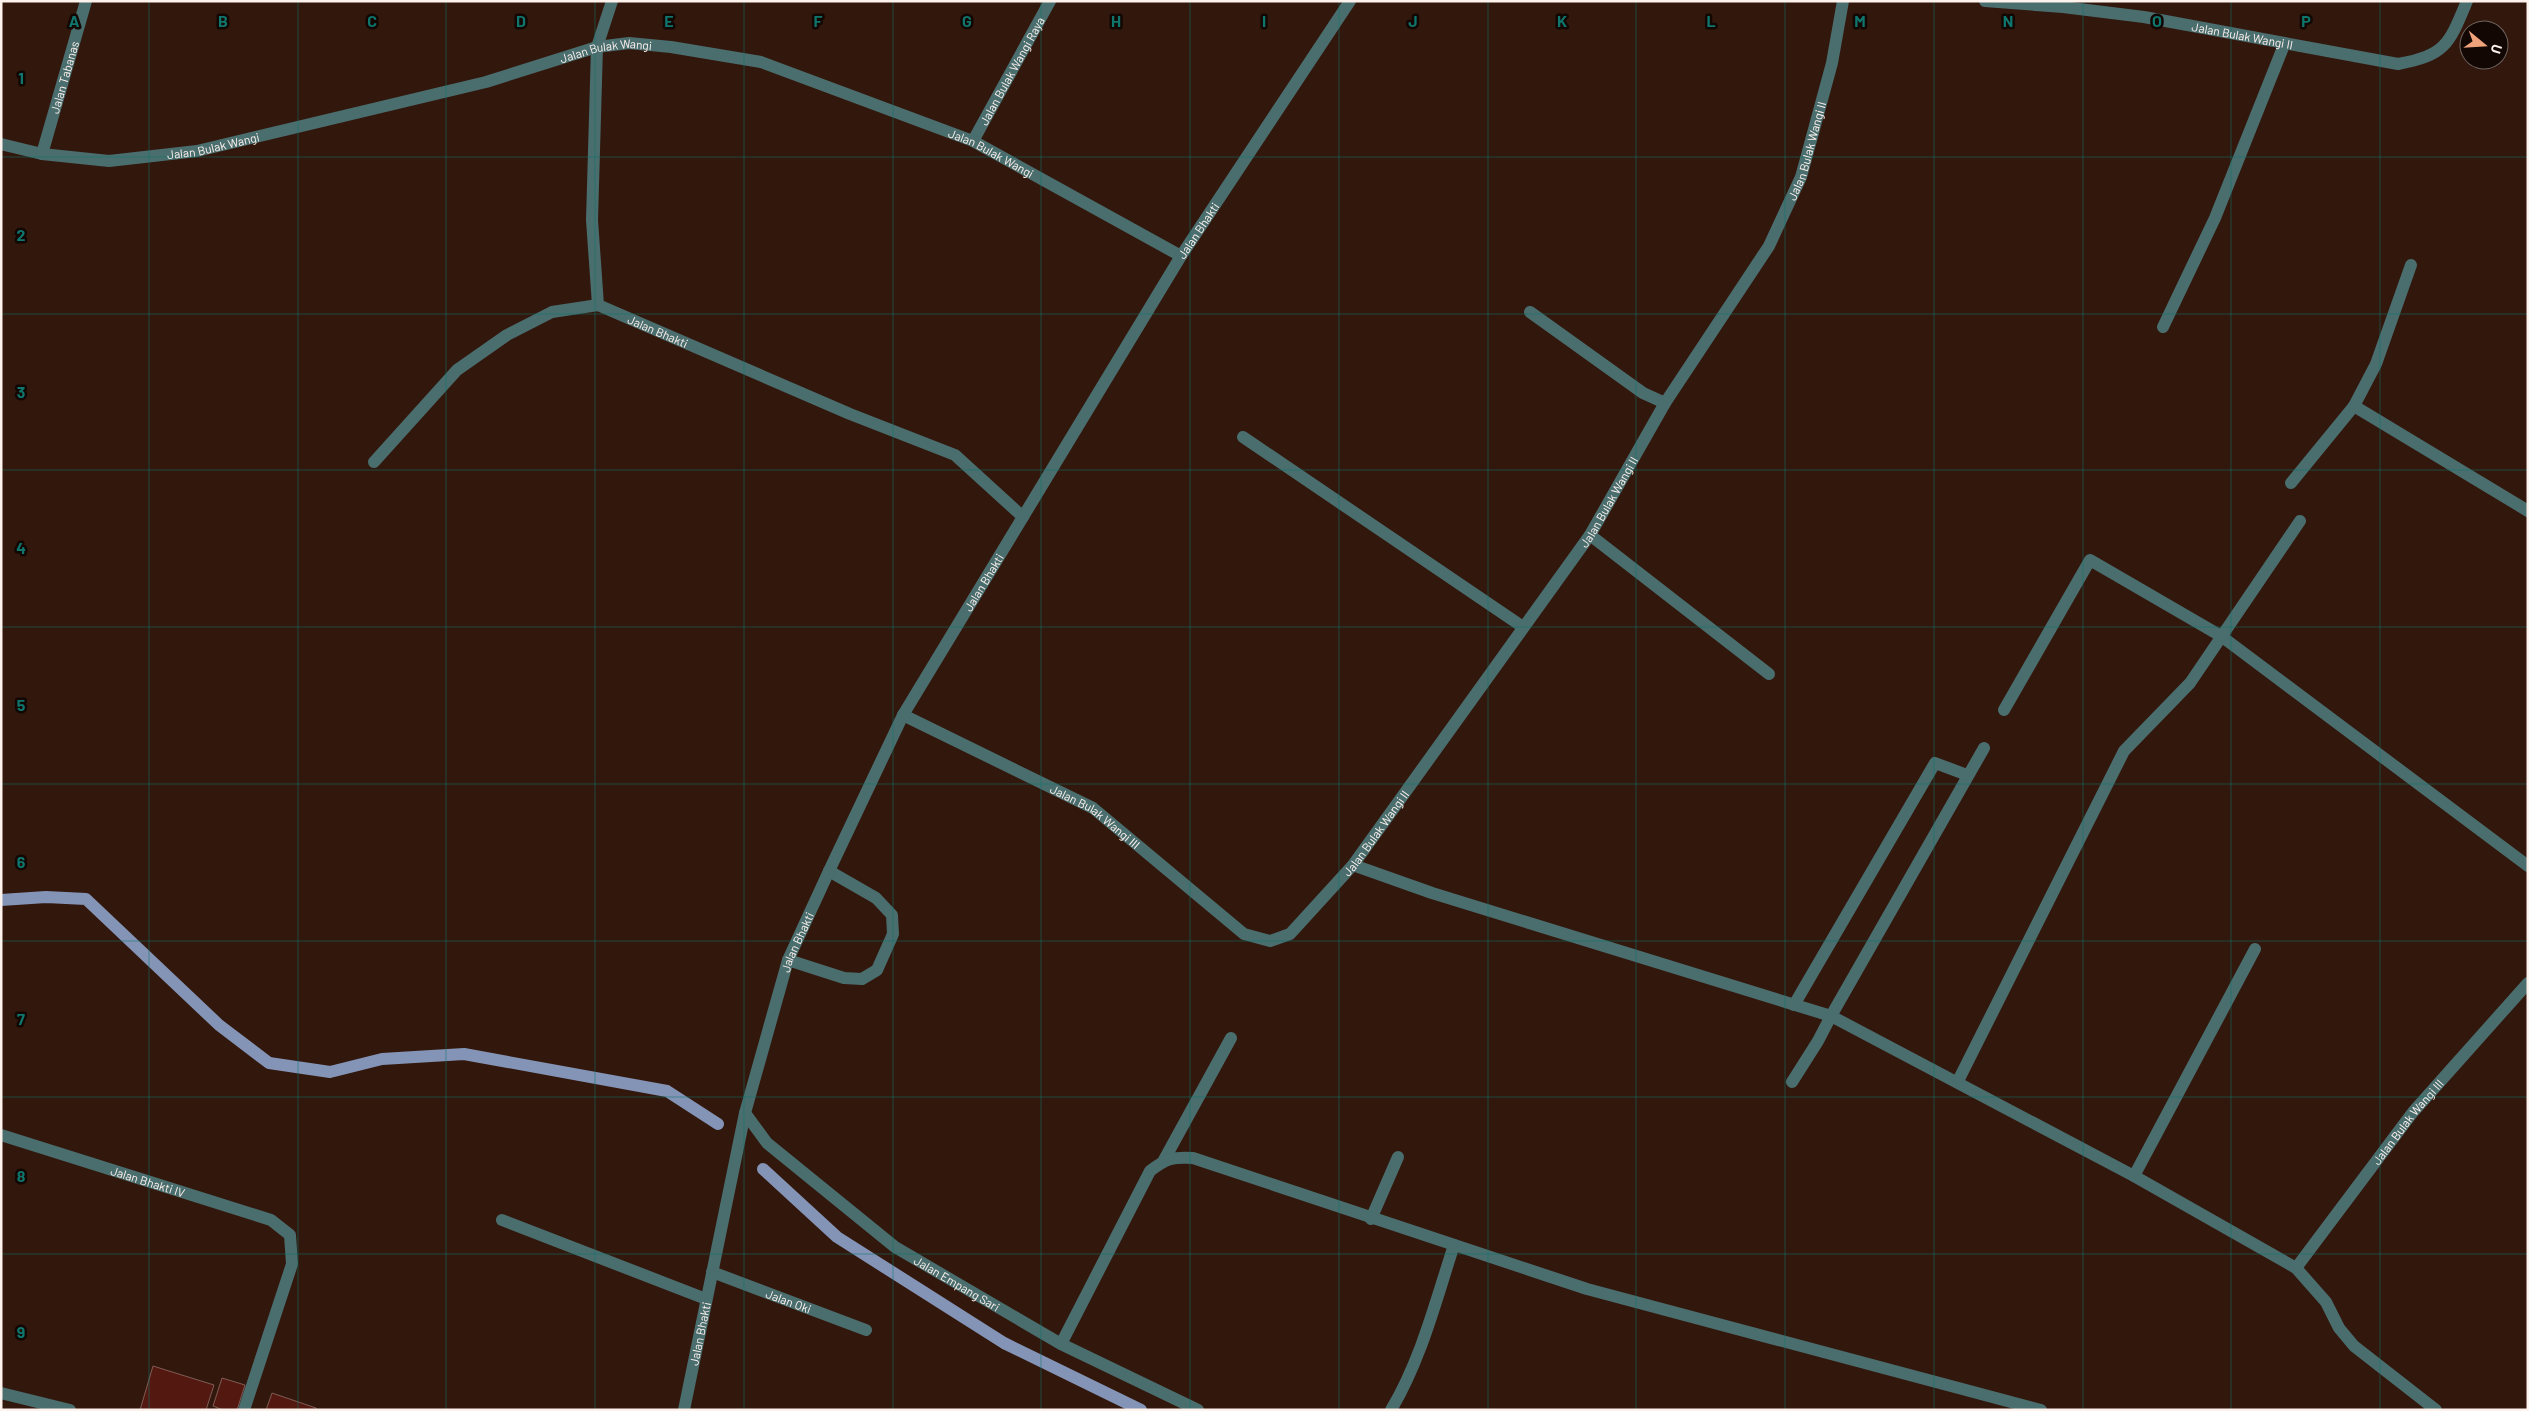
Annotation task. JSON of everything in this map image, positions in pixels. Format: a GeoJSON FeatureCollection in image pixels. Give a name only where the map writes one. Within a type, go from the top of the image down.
{"type":"FeatureCollection","features":[{"type":"Feature","properties":{"kind":"street","name":"Jalan Tabanas"},"geometry":{"type":"LineString","coordinates":[[42,154],[86,1]]}},
{"type":"Feature","properties":{"kind":"street"},"geometry":{"type":"LineString","coordinates":[[374,462],[457,370],[464,365],[507,335],[552,312],[598,305],[592,220],[596,47],[612,1]]}},
{"type":"Feature","properties":{"kind":"street","name":"Jalan Bulak Wangi Raya"},"geometry":{"type":"LineString","coordinates":[[973,141],[1050,1]]}},
{"type":"Feature","properties":{"kind":"street","name":"Jalan Bhakti"},"geometry":{"type":"LineString","coordinates":[[684,1410],[745,1113],[788,960],[829,871],[903,715],[1181,256],[1350,1]]}},
{"type":"Feature","properties":{"kind":"street","name":"Jalan Bulak Wangi II"},"geometry":{"type":"LineString","coordinates":[[1270,941],[1290,934],[1353,864],[1590,535],[1665,403],[1769,246],[1800,177],[1832,64],[1843,1]]}},
{"type":"Feature","properties":{"kind":"street","name":"Jalan Bulak Wangi II"},"geometry":{"type":"LineString","coordinates":[[1985,1],[2063,7],[2144,17],[2284,45],[2398,64],[2427,58],[2442,49],[2453,36],[2467,1]]}},
{"type":"Feature","properties":{"kind":"street","name":"Jalan Bulak Wangi"},"geometry":{"type":"LineString","coordinates":[[1,144],[42,154],[109,161],[197,152],[486,82],[596,47],[629,43],[671,47],[761,62],[973,141],[1181,256]]}},
{"type":"Feature","properties":{"kind":"street"},"geometry":{"type":"LineString","coordinates":[[2163,327],[2216,218],[2284,45]]}},
{"type":"Feature","properties":{"kind":"street"},"geometry":{"type":"LineString","coordinates":[[2291,483],[2354,406],[2376,364],[2411,265]]}},
{"type":"Feature","properties":{"kind":"street","name":"Jalan Bhakti"},"geometry":{"type":"LineString","coordinates":[[598,305],[850,414],[955,455],[1023,518]]}},
{"type":"Feature","properties":{"kind":"street"},"geometry":{"type":"LineString","coordinates":[[1530,312],[1643,393],[1665,403]]}},
{"type":"Feature","properties":{"kind":"street"},"geometry":{"type":"LineString","coordinates":[[2354,406],[2528,511]]}},
{"type":"Feature","properties":{"kind":"street"},"geometry":{"type":"LineString","coordinates":[[1243,437],[1523,627]]}},
{"type":"Feature","properties":{"kind":"street"},"geometry":{"type":"LineString","coordinates":[[1958,1081],[2124,750],[2190,683],[2300,521]]}},
{"type":"Feature","properties":{"kind":"street"},"geometry":{"type":"LineString","coordinates":[[1590,535],[1769,674]]}},
{"type":"Feature","properties":{"kind":"street"},"geometry":{"type":"LineString","coordinates":[[2004,710],[2090,560],[2221,636],[2528,866]]}},
{"type":"Feature","properties":{"kind":"street","name":"Jalan Bulak Wangi III"},"geometry":{"type":"LineString","coordinates":[[903,715],[1092,808],[1244,934],[1270,941]]}},
{"type":"Feature","properties":{"kind":"street"},"geometry":{"type":"LineString","coordinates":[[1792,1082],[1984,748]]}},
{"type":"Feature","properties":{"kind":"street"},"geometry":{"type":"LineString","coordinates":[[1794,1005],[1934,763],[1967,775]]}},
{"type":"Feature","properties":{"kind":"street"},"geometry":{"type":"LineString","coordinates":[[1353,864],[1432,893],[1831,1016],[1958,1081],[2134,1176],[2296,1268],[2326,1302],[2339,1328],[2354,1346],[2436,1410]]}},
{"type":"Feature","properties":{"kind":"street"},"geometry":{"type":"LineString","coordinates":[[788,960],[844,978],[862,979],[876,970],[893,934],[892,915],[876,898],[829,871]]}},
{"type":"Feature","properties":{"kind":"street"},"geometry":{"type":"LineString","coordinates":[[2134,1176],[2255,949]]}},
{"type":"Feature","properties":{"kind":"street","name":"Jalan Bulak Wangi III"},"geometry":{"type":"LineString","coordinates":[[2296,1268],[2413,1112],[2528,983]]}},
{"type":"Feature","properties":{"kind":"street"},"geometry":{"type":"LineString","coordinates":[[1061,1344],[1150,1171],[1164,1160],[1231,1038]]}},
{"type":"Feature","properties":{"kind":"street","name":"Jalan Empang Sari"},"geometry":{"type":"LineString","coordinates":[[745,1113],[767,1143],[895,1247],[1061,1344],[1198,1410]]}},
{"type":"Feature","properties":{"kind":"street","name":"Jalan Bhakti IV"},"geometry":{"type":"LineString","coordinates":[[1,1135],[271,1220],[290,1235],[292,1264],[244,1410]]}},
{"type":"Feature","properties":{"kind":"street"},"geometry":{"type":"LineString","coordinates":[[1164,1160],[1176,1157],[1193,1158],[1587,1289],[2041,1410]]}},
{"type":"Feature","properties":{"kind":"street"},"geometry":{"type":"LineString","coordinates":[[1372,1219],[1398,1157]]}},
{"type":"Feature","properties":{"kind":"street"},"geometry":{"type":"LineString","coordinates":[[502,1220],[706,1299]]}},
{"type":"Feature","properties":{"kind":"street"},"geometry":{"type":"LineString","coordinates":[[1391,1410],[1404,1387],[1423,1338],[1454,1246]]}},
{"type":"Feature","properties":{"kind":"street","name":"Jalan Oki"},"geometry":{"type":"LineString","coordinates":[[712,1272],[866,1330]]}},
{"type":"Feature","properties":{"kind":"street"},"geometry":{"type":"LineString","coordinates":[[1,1393],[70,1410]]}},
{"type":"Feature","properties":{"kind":"building"},"geometry":{"type":"Polygon","coordinates":[[[153,1366],[214,1385],[206,1410],[140,1410],[153,1366]]]}},
{"type":"Feature","properties":{"kind":"building"},"geometry":{"type":"Polygon","coordinates":[[[222,1378],[245,1385],[237,1410],[223,1410],[213,1406],[222,1378]]]}},
{"type":"Feature","properties":{"kind":"building"},"geometry":{"type":"Polygon","coordinates":[[[272,1393],[316,1408],[316,1410],[266,1410],[272,1393]]]}},
{"type":"Feature","properties":{"kind":"waterway"},"geometry":{"type":"LineString","coordinates":[[1,900],[46,897],[86,899],[219,1025],[269,1063],[330,1072],[382,1059],[464,1054],[667,1091],[718,1124]]}},
{"type":"Feature","properties":{"kind":"waterway"},"geometry":{"type":"LineString","coordinates":[[763,1169],[837,1237],[1004,1343],[1141,1410]]}}]}
